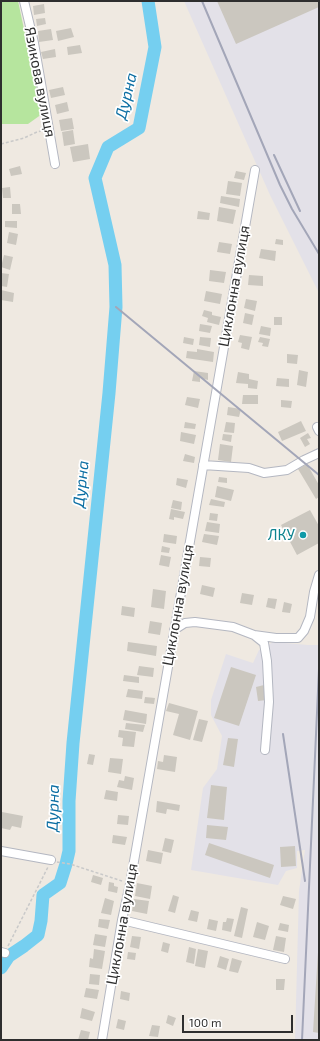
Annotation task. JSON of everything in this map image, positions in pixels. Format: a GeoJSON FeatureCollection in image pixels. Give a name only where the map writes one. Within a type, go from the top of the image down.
{"type":"FeatureCollection","features":[{"type":"Feature","properties":{"kind":"street","name":"Язикова вулиця"},"geometry":{"type":"LineString","coordinates":[[24,1],[34,43],[56,164]]}},
{"type":"Feature","properties":{"kind":"street","name":"Циклонна вулиця"},"geometry":{"type":"LineString","coordinates":[[102,1040],[255,170]]}},
{"type":"Feature","properties":{"kind":"street"},"geometry":{"type":"LineString","coordinates":[[203,465],[249,468],[264,473],[287,470],[319,453]]}},
{"type":"Feature","properties":{"kind":"street"},"geometry":{"type":"LineString","coordinates":[[174,630],[185,623],[195,622],[233,627],[254,634],[276,638],[298,638],[304,631],[310,617],[314,592],[319,575]]}},
{"type":"Feature","properties":{"kind":"street"},"geometry":{"type":"LineString","coordinates":[[254,634],[264,643],[266,661],[269,702],[265,750]]}},
{"type":"Feature","properties":{"kind":"street"},"geometry":{"type":"LineString","coordinates":[[1,851],[51,860]]}},
{"type":"Feature","properties":{"kind":"street"},"geometry":{"type":"LineString","coordinates":[[122,920],[285,959]]}},
{"type":"Feature","properties":{"kind":"path"},"geometry":{"type":"LineString","coordinates":[[1,144],[49,129]]}},
{"type":"Feature","properties":{"kind":"path"},"geometry":{"type":"LineString","coordinates":[[3,952],[51,860]]}},
{"type":"Feature","properties":{"kind":"path"},"geometry":{"type":"LineString","coordinates":[[62,863],[70,864],[130,884]]}},
{"type":"Feature","properties":{"kind":"shaded area"},"geometry":{"type":"Polygon","coordinates":[[[184,1],[319,1],[319,293],[270,195],[184,1]]]}},
{"type":"Feature","properties":{"kind":"shaded area"},"geometry":{"type":"Polygon","coordinates":[[[273,642],[319,645],[319,1040],[295,1040],[299,891],[305,850],[297,851],[297,868],[286,871],[278,885],[191,870],[203,788],[217,769],[222,736],[211,715],[211,700],[226,654],[253,663],[259,650],[273,642]]]}},
{"type":"Feature","properties":{"kind":"green space"},"geometry":{"type":"Polygon","coordinates":[[[1,1],[18,1],[42,114],[28,124],[1,124],[1,1]]]}},
{"type":"Feature","properties":{"kind":"building"},"geometry":{"type":"Polygon","coordinates":[[[217,1],[319,1],[319,7],[236,44],[217,1]]]}},
{"type":"Feature","properties":{"kind":"building"},"geometry":{"type":"Polygon","coordinates":[[[44,4],[45,13],[34,15],[33,6],[44,4]]]}},
{"type":"Feature","properties":{"kind":"building"},"geometry":{"type":"Polygon","coordinates":[[[45,18],[46,24],[37,26],[36,19],[45,18]]]}},
{"type":"Feature","properties":{"kind":"building"},"geometry":{"type":"Polygon","coordinates":[[[71,28],[74,37],[58,41],[56,31],[71,28]]]}},
{"type":"Feature","properties":{"kind":"building"},"geometry":{"type":"Polygon","coordinates":[[[51,29],[53,40],[39,42],[38,31],[51,29]]]}},
{"type":"Feature","properties":{"kind":"building"},"geometry":{"type":"Polygon","coordinates":[[[80,45],[82,53],[68,55],[67,47],[80,45]]]}},
{"type":"Feature","properties":{"kind":"building"},"geometry":{"type":"Polygon","coordinates":[[[55,49],[56,57],[43,59],[41,52],[55,49]]]}},
{"type":"Feature","properties":{"kind":"building"},"geometry":{"type":"Polygon","coordinates":[[[63,87],[65,95],[51,98],[49,90],[63,87]]]}},
{"type":"Feature","properties":{"kind":"building"},"geometry":{"type":"Polygon","coordinates":[[[67,102],[69,111],[57,114],[55,105],[67,102]]]}},
{"type":"Feature","properties":{"kind":"building"},"geometry":{"type":"Polygon","coordinates":[[[72,118],[74,129],[61,131],[59,120],[72,118]]]}},
{"type":"Feature","properties":{"kind":"building"},"geometry":{"type":"Polygon","coordinates":[[[73,130],[75,144],[64,146],[62,132],[73,130]]]}},
{"type":"Feature","properties":{"kind":"building"},"geometry":{"type":"Polygon","coordinates":[[[88,144],[90,159],[73,162],[70,147],[88,144]]]}},
{"type":"Feature","properties":{"kind":"building"},"geometry":{"type":"Polygon","coordinates":[[[20,166],[22,174],[11,176],[9,169],[20,166]]]}},
{"type":"Feature","properties":{"kind":"building"},"geometry":{"type":"Polygon","coordinates":[[[236,171],[246,173],[244,180],[234,178],[236,171]]]}},
{"type":"Feature","properties":{"kind":"building"},"geometry":{"type":"Polygon","coordinates":[[[228,181],[242,183],[240,196],[226,194],[228,181]]]}},
{"type":"Feature","properties":{"kind":"building"},"geometry":{"type":"Polygon","coordinates":[[[10,187],[11,198],[3,198],[2,188],[10,187]]]}},
{"type":"Feature","properties":{"kind":"building"},"geometry":{"type":"Polygon","coordinates":[[[221,196],[240,199],[239,207],[220,203],[221,196]]]}},
{"type":"Feature","properties":{"kind":"building"},"geometry":{"type":"Polygon","coordinates":[[[12,204],[20,204],[21,214],[12,214],[12,204]]]}},
{"type":"Feature","properties":{"kind":"building"},"geometry":{"type":"Polygon","coordinates":[[[219,207],[236,210],[233,224],[217,221],[219,207]]]}},
{"type":"Feature","properties":{"kind":"building"},"geometry":{"type":"Polygon","coordinates":[[[198,211],[210,213],[209,220],[197,219],[198,211]]]}},
{"type":"Feature","properties":{"kind":"building"},"geometry":{"type":"Polygon","coordinates":[[[5,221],[17,221],[17,228],[5,227],[5,221]]]}},
{"type":"Feature","properties":{"kind":"building"},"geometry":{"type":"Polygon","coordinates":[[[9,232],[18,234],[16,245],[7,243],[9,232]]]}},
{"type":"Feature","properties":{"kind":"building"},"geometry":{"type":"Polygon","coordinates":[[[276,239],[283,240],[283,245],[275,244],[276,239]]]}},
{"type":"Feature","properties":{"kind":"building"},"geometry":{"type":"Polygon","coordinates":[[[219,242],[232,244],[230,254],[217,252],[219,242]]]}},
{"type":"Feature","properties":{"kind":"building"},"geometry":{"type":"Polygon","coordinates":[[[261,249],[276,251],[275,261],[259,258],[261,249]]]}},
{"type":"Feature","properties":{"kind":"building"},"geometry":{"type":"Polygon","coordinates":[[[4,255],[13,257],[10,270],[1,267],[4,255]]]}},
{"type":"Feature","properties":{"kind":"building"},"geometry":{"type":"Polygon","coordinates":[[[210,270],[226,272],[224,283],[209,281],[210,270]]]}},
{"type":"Feature","properties":{"kind":"building"},"geometry":{"type":"Polygon","coordinates":[[[1,273],[9,274],[7,287],[1,286],[1,273]]]}},
{"type":"Feature","properties":{"kind":"building"},"geometry":{"type":"Polygon","coordinates":[[[249,275],[263,276],[263,286],[248,285],[249,275]]]}},
{"type":"Feature","properties":{"kind":"building"},"geometry":{"type":"Polygon","coordinates":[[[1,290],[14,293],[13,302],[1,300],[1,290]]]}},
{"type":"Feature","properties":{"kind":"building"},"geometry":{"type":"Polygon","coordinates":[[[206,291],[222,294],[220,304],[204,301],[206,291]]]}},
{"type":"Feature","properties":{"kind":"building"},"geometry":{"type":"Polygon","coordinates":[[[246,299],[257,301],[255,311],[244,308],[246,299]]]}},
{"type":"Feature","properties":{"kind":"building"},"geometry":{"type":"Polygon","coordinates":[[[204,310],[212,312],[212,315],[221,317],[219,325],[207,322],[208,318],[202,316],[204,310]]]}},
{"type":"Feature","properties":{"kind":"building"},"geometry":{"type":"Polygon","coordinates":[[[245,313],[254,315],[252,325],[243,323],[245,313]]]}},
{"type":"Feature","properties":{"kind":"building"},"geometry":{"type":"Polygon","coordinates":[[[274,317],[282,317],[282,325],[274,325],[274,317]]]}},
{"type":"Feature","properties":{"kind":"building"},"geometry":{"type":"Polygon","coordinates":[[[200,324],[212,326],[210,333],[199,331],[200,324]]]}},
{"type":"Feature","properties":{"kind":"building"},"geometry":{"type":"Polygon","coordinates":[[[261,326],[271,328],[270,336],[259,334],[261,326]]]}},
{"type":"Feature","properties":{"kind":"building"},"geometry":{"type":"Polygon","coordinates":[[[240,335],[252,337],[249,350],[241,348],[242,343],[238,342],[240,335]]]}},
{"type":"Feature","properties":{"kind":"building"},"geometry":{"type":"Polygon","coordinates":[[[184,337],[194,339],[193,345],[183,343],[184,337]]]}},
{"type":"Feature","properties":{"kind":"building"},"geometry":{"type":"Polygon","coordinates":[[[200,337],[211,338],[210,347],[199,345],[200,337]]]}},
{"type":"Feature","properties":{"kind":"building"},"geometry":{"type":"Polygon","coordinates":[[[260,337],[270,339],[268,347],[262,346],[263,343],[258,342],[260,337]]]}},
{"type":"Feature","properties":{"kind":"building"},"geometry":{"type":"Polygon","coordinates":[[[197,349],[214,352],[213,362],[186,358],[187,351],[197,352],[197,349]]]}},
{"type":"Feature","properties":{"kind":"building"},"geometry":{"type":"Polygon","coordinates":[[[287,354],[298,355],[297,364],[287,363],[287,354]]]}},
{"type":"Feature","properties":{"kind":"building"},"geometry":{"type":"Polygon","coordinates":[[[299,370],[308,372],[306,387],[297,385],[299,370]]]}},
{"type":"Feature","properties":{"kind":"building"},"geometry":{"type":"Polygon","coordinates":[[[194,371],[208,373],[208,380],[200,378],[200,382],[192,381],[194,371]]]}},
{"type":"Feature","properties":{"kind":"building"},"geometry":{"type":"Polygon","coordinates":[[[238,372],[249,374],[249,379],[258,381],[257,389],[248,388],[248,384],[236,383],[238,372]]]}},
{"type":"Feature","properties":{"kind":"building"},"geometry":{"type":"Polygon","coordinates":[[[277,378],[289,379],[289,387],[276,386],[277,378]]]}},
{"type":"Feature","properties":{"kind":"building"},"geometry":{"type":"Polygon","coordinates":[[[243,395],[258,395],[258,404],[242,404],[243,395]]]}},
{"type":"Feature","properties":{"kind":"building"},"geometry":{"type":"Polygon","coordinates":[[[187,397],[200,399],[198,408],[185,405],[187,397]]]}},
{"type":"Feature","properties":{"kind":"building"},"geometry":{"type":"Polygon","coordinates":[[[281,400],[292,401],[291,408],[281,407],[281,400]]]}},
{"type":"Feature","properties":{"kind":"building"},"geometry":{"type":"Polygon","coordinates":[[[228,407],[241,409],[239,417],[227,415],[228,407]]]}},
{"type":"Feature","properties":{"kind":"building"},"geometry":{"type":"Polygon","coordinates":[[[301,421],[306,431],[282,441],[278,432],[301,421]]]}},
{"type":"Feature","properties":{"kind":"building"},"geometry":{"type":"Polygon","coordinates":[[[185,422],[196,424],[195,429],[184,428],[185,422]]]}},
{"type":"Feature","properties":{"kind":"building"},"geometry":{"type":"Polygon","coordinates":[[[226,422],[235,423],[234,433],[224,432],[226,422]]]}},
{"type":"Feature","properties":{"kind":"building"},"geometry":{"type":"Polygon","coordinates":[[[181,432],[196,435],[194,444],[180,441],[181,432]]]}},
{"type":"Feature","properties":{"kind":"building"},"geometry":{"type":"Polygon","coordinates":[[[308,433],[311,438],[307,439],[310,444],[305,447],[300,438],[308,433]]]}},
{"type":"Feature","properties":{"kind":"building"},"geometry":{"type":"Polygon","coordinates":[[[223,434],[232,435],[231,442],[222,440],[223,434]]]}},
{"type":"Feature","properties":{"kind":"building"},"geometry":{"type":"Polygon","coordinates":[[[220,444],[233,446],[231,462],[218,460],[220,444]]]}},
{"type":"Feature","properties":{"kind":"building"},"geometry":{"type":"Polygon","coordinates":[[[185,454],[195,457],[194,463],[183,461],[185,454]]]}},
{"type":"Feature","properties":{"kind":"building"},"geometry":{"type":"Polygon","coordinates":[[[307,464],[319,485],[319,497],[316,499],[298,469],[307,464]]]}},
{"type":"Feature","properties":{"kind":"building"},"geometry":{"type":"Polygon","coordinates":[[[219,477],[227,478],[227,483],[218,482],[219,477]]]}},
{"type":"Feature","properties":{"kind":"building"},"geometry":{"type":"Polygon","coordinates":[[[177,478],[188,480],[186,488],[176,485],[177,478]]]}},
{"type":"Feature","properties":{"kind":"building"},"geometry":{"type":"Polygon","coordinates":[[[217,486],[234,490],[231,501],[215,497],[217,486]]]}},
{"type":"Feature","properties":{"kind":"building"},"geometry":{"type":"Polygon","coordinates":[[[211,499],[225,502],[224,507],[209,505],[211,499]]]}},
{"type":"Feature","properties":{"kind":"building"},"geometry":{"type":"Polygon","coordinates":[[[173,500],[182,502],[181,510],[171,508],[173,500]]]}},
{"type":"Feature","properties":{"kind":"building"},"geometry":{"type":"Polygon","coordinates":[[[171,509],[185,512],[183,519],[174,517],[174,520],[169,519],[171,509]]]}},
{"type":"Feature","properties":{"kind":"building","name":"ЛКУ"},"geometry":{"type":"Polygon","coordinates":[[[310,510],[319,526],[319,543],[297,555],[281,525],[310,510]]]}},
{"type":"Feature","properties":{"kind":"building"},"geometry":{"type":"Polygon","coordinates":[[[210,513],[218,514],[217,521],[209,520],[210,513]]]}},
{"type":"Feature","properties":{"kind":"building"},"geometry":{"type":"Polygon","coordinates":[[[207,522],[220,524],[219,533],[205,531],[207,522]]]}},
{"type":"Feature","properties":{"kind":"building"},"geometry":{"type":"Polygon","coordinates":[[[164,534],[177,536],[176,544],[163,542],[164,534]]]}},
{"type":"Feature","properties":{"kind":"building"},"geometry":{"type":"Polygon","coordinates":[[[204,534],[219,536],[217,545],[202,542],[204,534]]]}},
{"type":"Feature","properties":{"kind":"building"},"geometry":{"type":"Polygon","coordinates":[[[162,546],[170,548],[169,553],[161,552],[162,546]]]}},
{"type":"Feature","properties":{"kind":"building"},"geometry":{"type":"Polygon","coordinates":[[[161,555],[171,557],[169,567],[159,565],[161,555]]]}},
{"type":"Feature","properties":{"kind":"building"},"geometry":{"type":"Polygon","coordinates":[[[200,557],[211,558],[210,567],[199,566],[200,557]]]}},
{"type":"Feature","properties":{"kind":"building"},"geometry":{"type":"Polygon","coordinates":[[[202,585],[215,588],[213,597],[200,594],[202,585]]]}},
{"type":"Feature","properties":{"kind":"building"},"geometry":{"type":"Polygon","coordinates":[[[153,589],[166,591],[164,609],[151,607],[153,589]]]}},
{"type":"Feature","properties":{"kind":"building"},"geometry":{"type":"Polygon","coordinates":[[[242,593],[254,595],[252,605],[240,603],[242,593]]]}},
{"type":"Feature","properties":{"kind":"building"},"geometry":{"type":"Polygon","coordinates":[[[268,598],[277,599],[275,609],[266,607],[268,598]]]}},
{"type":"Feature","properties":{"kind":"building"},"geometry":{"type":"Polygon","coordinates":[[[284,602],[292,604],[290,613],[282,612],[284,602]]]}},
{"type":"Feature","properties":{"kind":"building"},"geometry":{"type":"Polygon","coordinates":[[[122,606],[135,608],[134,617],[121,615],[122,606]]]}},
{"type":"Feature","properties":{"kind":"building"},"geometry":{"type":"Polygon","coordinates":[[[150,621],[162,623],[160,635],[148,633],[150,621]]]}},
{"type":"Feature","properties":{"kind":"building"},"geometry":{"type":"Polygon","coordinates":[[[128,642],[157,646],[156,656],[127,651],[128,642]]]}},
{"type":"Feature","properties":{"kind":"building"},"geometry":{"type":"Polygon","coordinates":[[[139,666],[154,668],[153,677],[137,675],[139,666]]]}},
{"type":"Feature","properties":{"kind":"building"},"geometry":{"type":"Polygon","coordinates":[[[231,667],[256,675],[239,726],[214,718],[231,667]]]}},
{"type":"Feature","properties":{"kind":"building"},"geometry":{"type":"Polygon","coordinates":[[[124,675],[139,677],[139,683],[123,681],[124,675]]]}},
{"type":"Feature","properties":{"kind":"building"},"geometry":{"type":"Polygon","coordinates":[[[264,685],[267,700],[258,701],[256,687],[264,685]]]}},
{"type":"Feature","properties":{"kind":"building"},"geometry":{"type":"Polygon","coordinates":[[[128,689],[143,691],[142,699],[126,697],[128,689]]]}},
{"type":"Feature","properties":{"kind":"building"},"geometry":{"type":"Polygon","coordinates":[[[145,697],[155,698],[154,704],[144,703],[145,697]]]}},
{"type":"Feature","properties":{"kind":"building"},"geometry":{"type":"Polygon","coordinates":[[[169,703],[198,711],[190,740],[173,735],[179,714],[166,711],[169,703]]]}},
{"type":"Feature","properties":{"kind":"building"},"geometry":{"type":"Polygon","coordinates":[[[125,710],[147,714],[146,724],[123,720],[125,710]]]}},
{"type":"Feature","properties":{"kind":"building"},"geometry":{"type":"Polygon","coordinates":[[[199,719],[208,721],[202,742],[193,740],[199,719]]]}},
{"type":"Feature","properties":{"kind":"building"},"geometry":{"type":"Polygon","coordinates":[[[126,723],[145,725],[143,732],[125,729],[126,723]]]}},
{"type":"Feature","properties":{"kind":"building"},"geometry":{"type":"Polygon","coordinates":[[[119,730],[136,732],[134,747],[122,746],[123,738],[118,737],[119,730]]]}},
{"type":"Feature","properties":{"kind":"building"},"geometry":{"type":"Polygon","coordinates":[[[228,738],[238,739],[234,767],[223,765],[228,738]]]}},
{"type":"Feature","properties":{"kind":"building"},"geometry":{"type":"Polygon","coordinates":[[[89,754],[95,755],[93,765],[87,764],[89,754]]]}},
{"type":"Feature","properties":{"kind":"building"},"geometry":{"type":"Polygon","coordinates":[[[164,755],[177,757],[175,772],[157,769],[158,761],[163,762],[164,755]]]}},
{"type":"Feature","properties":{"kind":"building"},"geometry":{"type":"Polygon","coordinates":[[[110,758],[123,759],[121,774],[108,772],[110,758]]]}},
{"type":"Feature","properties":{"kind":"building"},"geometry":{"type":"Polygon","coordinates":[[[125,776],[134,778],[132,790],[117,787],[119,780],[124,781],[125,776]]]}},
{"type":"Feature","properties":{"kind":"building"},"geometry":{"type":"Polygon","coordinates":[[[211,785],[227,787],[224,820],[207,818],[211,785]]]}},
{"type":"Feature","properties":{"kind":"building"},"geometry":{"type":"Polygon","coordinates":[[[106,790],[118,792],[117,801],[104,799],[106,790]]]}},
{"type":"Feature","properties":{"kind":"building"},"geometry":{"type":"Polygon","coordinates":[[[157,801],[180,805],[179,811],[167,809],[166,814],[156,812],[157,801]]]}},
{"type":"Feature","properties":{"kind":"building"},"geometry":{"type":"Polygon","coordinates":[[[2,812],[23,816],[21,828],[12,826],[10,830],[1,828],[2,812]]]}},
{"type":"Feature","properties":{"kind":"building"},"geometry":{"type":"Polygon","coordinates":[[[118,815],[129,816],[128,825],[117,824],[118,815]]]}},
{"type":"Feature","properties":{"kind":"building"},"geometry":{"type":"Polygon","coordinates":[[[207,825],[228,827],[226,840],[206,838],[207,825]]]}},
{"type":"Feature","properties":{"kind":"building"},"geometry":{"type":"Polygon","coordinates":[[[113,835],[127,837],[125,845],[112,843],[113,835]]]}},
{"type":"Feature","properties":{"kind":"building"},"geometry":{"type":"Polygon","coordinates":[[[165,838],[174,840],[171,853],[162,851],[165,838]]]}},
{"type":"Feature","properties":{"kind":"building"},"geometry":{"type":"Polygon","coordinates":[[[209,843],[274,865],[270,878],[205,855],[209,843]]]}},
{"type":"Feature","properties":{"kind":"building"},"geometry":{"type":"Polygon","coordinates":[[[295,846],[296,866],[281,867],[280,847],[295,846]]]}},
{"type":"Feature","properties":{"kind":"building"},"geometry":{"type":"Polygon","coordinates":[[[148,850],[163,853],[161,864],[146,861],[148,850]]]}},
{"type":"Feature","properties":{"kind":"building"},"geometry":{"type":"Polygon","coordinates":[[[93,875],[103,878],[101,885],[91,882],[93,875]]]}},
{"type":"Feature","properties":{"kind":"building"},"geometry":{"type":"Polygon","coordinates":[[[109,882],[114,883],[114,886],[118,887],[117,893],[108,891],[109,882]]]}},
{"type":"Feature","properties":{"kind":"building"},"geometry":{"type":"Polygon","coordinates":[[[137,883],[152,886],[150,899],[135,896],[137,883]]]}},
{"type":"Feature","properties":{"kind":"building"},"geometry":{"type":"Polygon","coordinates":[[[173,895],[179,897],[175,913],[168,911],[173,895]]]}},
{"type":"Feature","properties":{"kind":"building"},"geometry":{"type":"Polygon","coordinates":[[[283,896],[296,899],[293,909],[280,905],[283,896]]]}},
{"type":"Feature","properties":{"kind":"building"},"geometry":{"type":"Polygon","coordinates":[[[105,898],[114,901],[111,915],[101,913],[105,898]]]}},
{"type":"Feature","properties":{"kind":"building"},"geometry":{"type":"Polygon","coordinates":[[[134,899],[149,901],[147,914],[132,911],[134,899]]]}},
{"type":"Feature","properties":{"kind":"building"},"geometry":{"type":"Polygon","coordinates":[[[241,907],[248,909],[242,938],[234,936],[241,907]]]}},
{"type":"Feature","properties":{"kind":"building"},"geometry":{"type":"Polygon","coordinates":[[[191,910],[199,912],[197,922],[188,920],[191,910]]]}},
{"type":"Feature","properties":{"kind":"building"},"geometry":{"type":"Polygon","coordinates":[[[227,918],[234,919],[231,932],[222,930],[223,922],[226,922],[227,918]]]}},
{"type":"Feature","properties":{"kind":"building"},"geometry":{"type":"Polygon","coordinates":[[[99,919],[110,920],[108,929],[98,927],[99,919]]]}},
{"type":"Feature","properties":{"kind":"building"},"geometry":{"type":"Polygon","coordinates":[[[209,919],[218,921],[216,931],[207,929],[209,919]]]}},
{"type":"Feature","properties":{"kind":"building"},"geometry":{"type":"Polygon","coordinates":[[[257,922],[269,926],[265,940],[253,937],[257,922]]]}},
{"type":"Feature","properties":{"kind":"building"},"geometry":{"type":"Polygon","coordinates":[[[280,923],[289,925],[288,932],[278,930],[280,923]]]}},
{"type":"Feature","properties":{"kind":"building"},"geometry":{"type":"Polygon","coordinates":[[[95,934],[107,936],[105,947],[93,945],[95,934]]]}},
{"type":"Feature","properties":{"kind":"building"},"geometry":{"type":"Polygon","coordinates":[[[132,936],[141,937],[139,949],[130,947],[132,936]]]}},
{"type":"Feature","properties":{"kind":"building"},"geometry":{"type":"Polygon","coordinates":[[[276,936],[286,938],[284,952],[273,950],[276,936]]]}},
{"type":"Feature","properties":{"kind":"building"},"geometry":{"type":"Polygon","coordinates":[[[163,942],[170,944],[168,953],[161,951],[163,942]]]}},
{"type":"Feature","properties":{"kind":"building"},"geometry":{"type":"Polygon","coordinates":[[[189,947],[196,949],[194,964],[186,962],[189,947]]]}},
{"type":"Feature","properties":{"kind":"building"},"geometry":{"type":"Polygon","coordinates":[[[94,949],[105,951],[102,969],[89,967],[90,958],[93,959],[94,949]]]}},
{"type":"Feature","properties":{"kind":"building"},"geometry":{"type":"Polygon","coordinates":[[[198,949],[208,951],[205,968],[195,966],[198,949]]]}},
{"type":"Feature","properties":{"kind":"building"},"geometry":{"type":"Polygon","coordinates":[[[128,952],[136,953],[135,960],[127,959],[128,952]]]}},
{"type":"Feature","properties":{"kind":"building"},"geometry":{"type":"Polygon","coordinates":[[[319,952],[319,1033],[313,1032],[319,952]]]}},
{"type":"Feature","properties":{"kind":"building"},"geometry":{"type":"Polygon","coordinates":[[[220,956],[229,959],[226,970],[217,967],[220,956]]]}},
{"type":"Feature","properties":{"kind":"building"},"geometry":{"type":"Polygon","coordinates":[[[232,958],[242,961],[238,973],[229,971],[232,958]]]}},
{"type":"Feature","properties":{"kind":"building"},"geometry":{"type":"Polygon","coordinates":[[[90,974],[100,975],[99,985],[89,984],[90,974]]]}},
{"type":"Feature","properties":{"kind":"building"},"geometry":{"type":"Polygon","coordinates":[[[276,979],[285,979],[284,990],[276,990],[276,979]]]}},
{"type":"Feature","properties":{"kind":"building"},"geometry":{"type":"Polygon","coordinates":[[[86,988],[99,990],[97,999],[84,997],[86,988]]]}},
{"type":"Feature","properties":{"kind":"building"},"geometry":{"type":"Polygon","coordinates":[[[121,991],[130,993],[129,1001],[120,999],[121,991]]]}},
{"type":"Feature","properties":{"kind":"building"},"geometry":{"type":"Polygon","coordinates":[[[82,1008],[95,1012],[92,1021],[80,1018],[82,1008]]]}},
{"type":"Feature","properties":{"kind":"building"},"geometry":{"type":"Polygon","coordinates":[[[168,1015],[176,1018],[173,1026],[166,1023],[168,1015]]]}},
{"type":"Feature","properties":{"kind":"building"},"geometry":{"type":"Polygon","coordinates":[[[118,1019],[126,1021],[124,1030],[116,1028],[118,1019]]]}},
{"type":"Feature","properties":{"kind":"building"},"geometry":{"type":"Polygon","coordinates":[[[152,1025],[160,1026],[158,1037],[149,1036],[152,1025]]]}},
{"type":"Feature","properties":{"kind":"building"},"geometry":{"type":"Polygon","coordinates":[[[81,1030],[90,1032],[88,1040],[78,1040],[81,1030]]]}},
{"type":"Feature","properties":{"kind":"waterway","name":"Дурна"},"geometry":{"type":"LineString","coordinates":[[1,968],[9,956],[38,935],[41,921],[43,895],[60,883],[69,851],[69,801],[73,743],[109,393],[116,307],[115,265],[95,178],[108,147],[139,128],[155,47],[148,1]]}},
{"type":"Feature","properties":{"kind":"railway"},"geometry":{"type":"LineString","coordinates":[[202,1],[280,185],[292,209],[319,254]]}},
{"type":"Feature","properties":{"kind":"railway"},"geometry":{"type":"LineString","coordinates":[[274,155],[300,211]]}},
{"type":"Feature","properties":{"kind":"railway"},"geometry":{"type":"LineString","coordinates":[[116,307],[319,475]]}},
{"type":"Feature","properties":{"kind":"railway"},"geometry":{"type":"LineString","coordinates":[[302,1040],[319,669]]}},
{"type":"Feature","properties":{"kind":"railway"},"geometry":{"type":"LineString","coordinates":[[283,734],[305,881]]}},
{"type":"Feature","properties":{"kind":"place","name":"ЛКУ"},"geometry":{"type":"Point","coordinates":[303,535]}}]}
